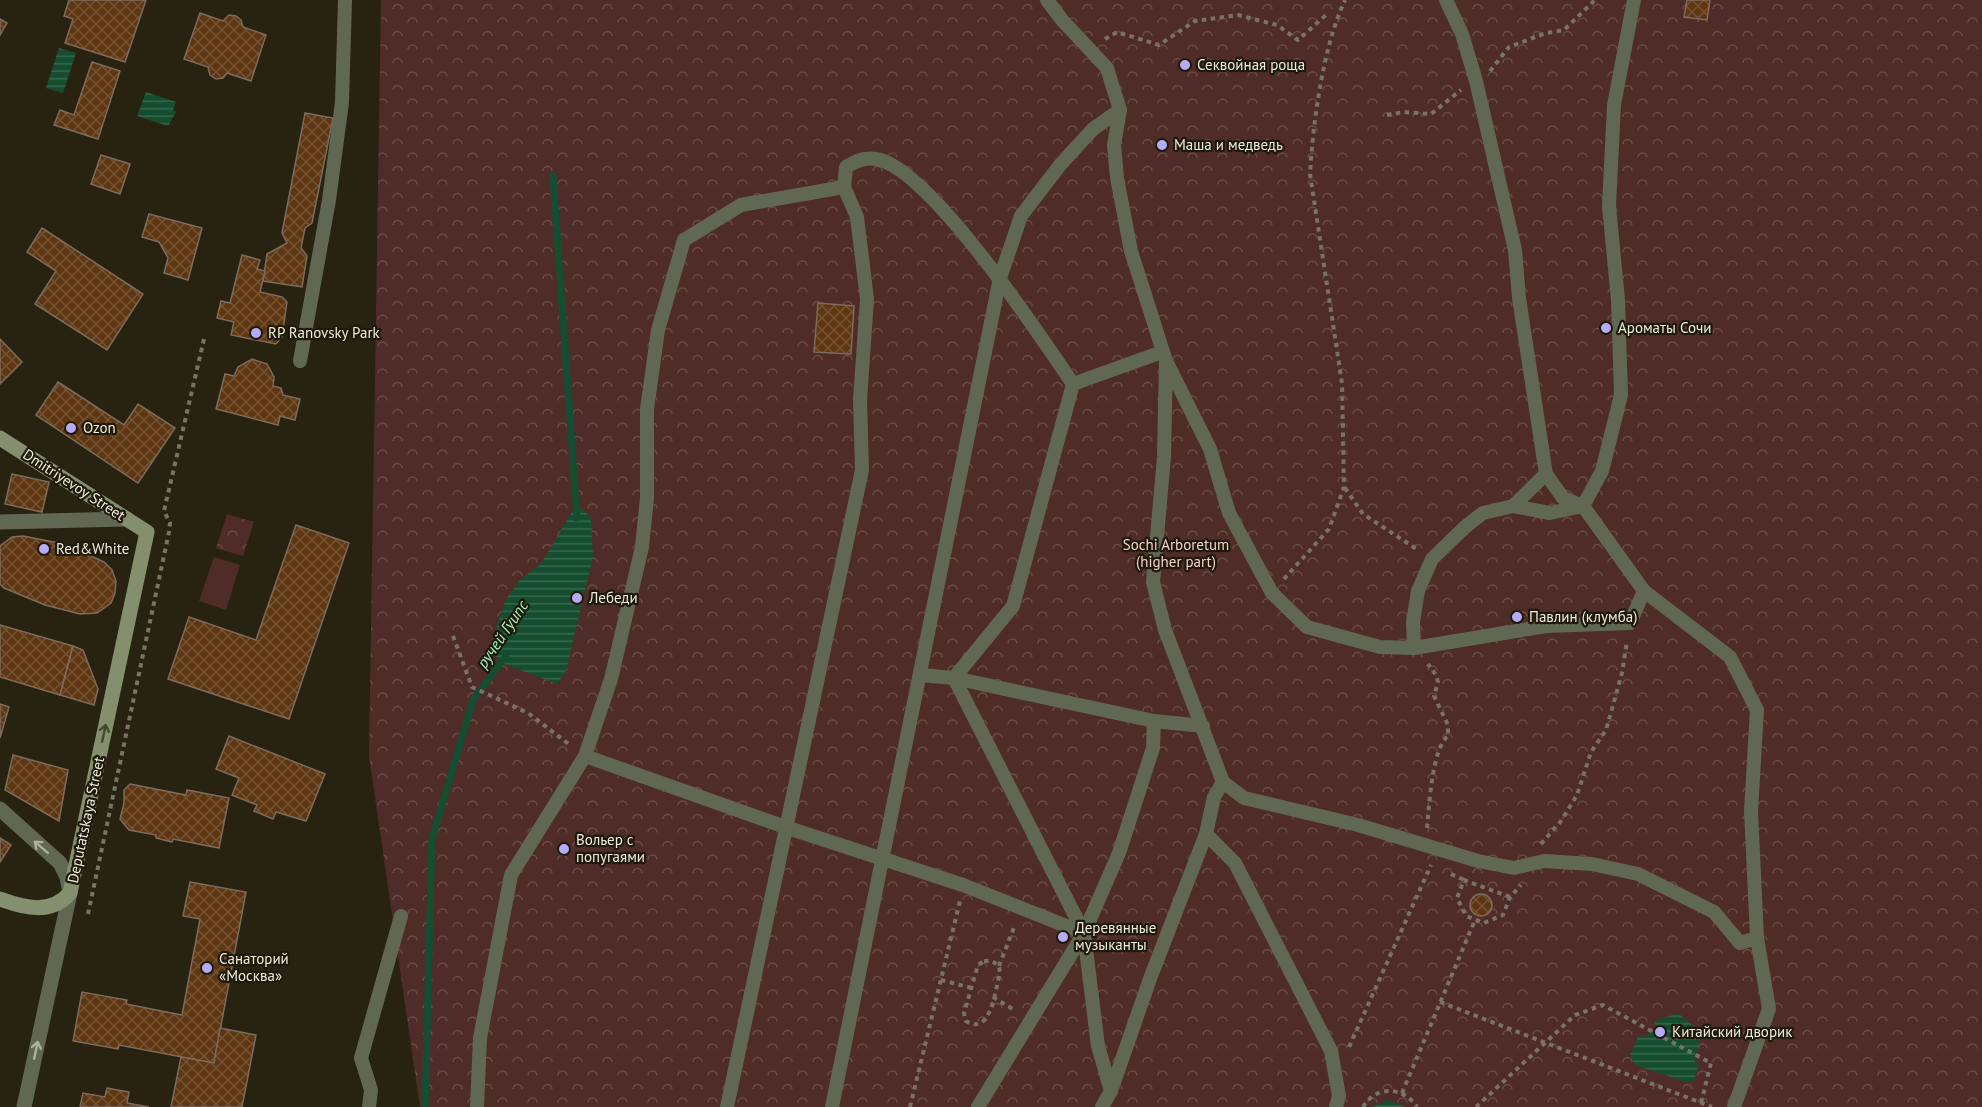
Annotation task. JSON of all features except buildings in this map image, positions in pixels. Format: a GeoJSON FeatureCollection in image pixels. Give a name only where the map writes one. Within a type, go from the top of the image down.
{"type":"FeatureCollection","features":[{"type":"Feature","properties":{"kind":"street","name":"Dmitriyevoy Street"},"geometry":{"type":"LineString","coordinates":[[0,438],[147,532]]}},
{"type":"Feature","properties":{"kind":"street"},"geometry":{"type":"LineString","coordinates":[[0,522],[127,519]]}},
{"type":"Feature","properties":{"kind":"street","name":"Deputatskaya Street"},"geometry":{"type":"LineString","coordinates":[[24,1107],[147,532]]}},
{"type":"Feature","properties":{"kind":"street"},"geometry":{"type":"LineString","coordinates":[[0,809],[60,863],[67,877],[70,893],[57,906],[44,909],[0,899]]}},
{"type":"Feature","properties":{"kind":"lane"},"geometry":{"type":"LineString","coordinates":[[300,361],[329,200],[339,124],[345,0]]}},
{"type":"Feature","properties":{"kind":"lane"},"geometry":{"type":"LineString","coordinates":[[1047,0],[1107,68],[1120,110],[1114,145],[1117,178],[1131,251],[1164,357],[1210,449],[1229,513],[1272,593],[1307,627],[1380,647],[1414,648],[1546,626],[1630,623],[1644,591]]}},
{"type":"Feature","properties":{"kind":"lane"},"geometry":{"type":"LineString","coordinates":[[1446,0],[1462,34],[1476,81],[1515,250],[1519,298],[1546,474],[1563,498],[1583,506],[1644,591],[1730,657],[1757,710],[1751,810],[1757,938],[1769,1009],[1734,1107]]}},
{"type":"Feature","properties":{"kind":"lane"},"geometry":{"type":"LineString","coordinates":[[1414,648],[1413,622],[1418,591],[1432,559],[1483,513],[1513,506],[1550,513],[1583,506],[1602,471],[1621,396],[1618,300],[1609,206],[1614,105],[1634,0]]}},
{"type":"Feature","properties":{"kind":"lane"},"geometry":{"type":"LineString","coordinates":[[832,1107],[1000,278],[1021,216],[1060,165],[1092,129],[1120,110]]}},
{"type":"Feature","properties":{"kind":"lane"},"geometry":{"type":"LineString","coordinates":[[727,1107],[788,828],[862,470],[860,400],[867,299],[857,218],[844,187],[846,167],[859,159],[878,159],[918,182],[1000,278],[1073,384],[1013,606],[954,678]]}},
{"type":"Feature","properties":{"kind":"lane"},"geometry":{"type":"LineString","coordinates":[[477,1107],[480,1038],[511,874],[585,756],[611,679],[642,547],[647,498],[649,398],[658,330],[684,240],[741,205],[844,187]]}},
{"type":"Feature","properties":{"kind":"lane"},"geometry":{"type":"LineString","coordinates":[[1073,384],[1164,357]]}},
{"type":"Feature","properties":{"kind":"lane"},"geometry":{"type":"LineString","coordinates":[[1164,357],[1164,457],[1153,582],[1165,630],[1203,726],[1222,782],[1244,798],[1426,844],[1478,861],[1514,867],[1544,861],[1593,864],[1638,874],[1714,912],[1740,943],[1757,938]]}},
{"type":"Feature","properties":{"kind":"lane"},"geometry":{"type":"LineString","coordinates":[[1513,506],[1546,474]]}},
{"type":"Feature","properties":{"kind":"lane"},"geometry":{"type":"LineString","coordinates":[[921,675],[954,678],[1154,720],[1203,726]]}},
{"type":"Feature","properties":{"kind":"lane"},"geometry":{"type":"LineString","coordinates":[[954,678],[1084,933],[1098,1046],[1111,1091]]}},
{"type":"Feature","properties":{"kind":"lane"},"geometry":{"type":"LineString","coordinates":[[978,1107],[1084,933],[1119,853],[1153,748],[1154,720]]}},
{"type":"Feature","properties":{"kind":"lane"},"geometry":{"type":"LineString","coordinates":[[585,756],[788,828],[963,885],[1084,933]]}},
{"type":"Feature","properties":{"kind":"lane"},"geometry":{"type":"LineString","coordinates":[[1102,1107],[1111,1091],[1151,976],[1206,834],[1214,797],[1222,782]]}},
{"type":"Feature","properties":{"kind":"lane"},"geometry":{"type":"LineString","coordinates":[[1206,834],[1235,863],[1331,1051],[1339,1096],[1336,1107]]}},
{"type":"Feature","properties":{"kind":"lane"},"geometry":{"type":"LineString","coordinates":[[369,1107],[371,1090],[361,1058],[401,916]]}},
{"type":"Feature","properties":{"kind":"path"},"geometry":{"type":"LineString","coordinates":[[1272,593],[1329,529],[1344,487],[1342,383],[1310,174],[1312,142],[1335,21],[1345,0]]}},
{"type":"Feature","properties":{"kind":"path"},"geometry":{"type":"LineString","coordinates":[[1387,116],[1404,112],[1431,114],[1495,67],[1509,47],[1546,33],[1564,30],[1595,0]]}},
{"type":"Feature","properties":{"kind":"path"},"geometry":{"type":"LineString","coordinates":[[1088,48],[1117,32],[1159,45],[1195,21],[1238,15],[1277,25],[1298,40],[1327,14]]}},
{"type":"Feature","properties":{"kind":"path"},"geometry":{"type":"LineString","coordinates":[[88,914],[169,532],[170,524],[164,512],[204,339]]}},
{"type":"Feature","properties":{"kind":"path"},"geometry":{"type":"LineString","coordinates":[[1344,487],[1363,514],[1432,559]]}},
{"type":"Feature","properties":{"kind":"path"},"geometry":{"type":"LineString","coordinates":[[1539,846],[1562,821],[1577,795],[1591,752],[1606,730],[1622,673],[1630,623]]}},
{"type":"Feature","properties":{"kind":"path"},"geometry":{"type":"LineString","coordinates":[[453,636],[472,687],[528,713],[585,756]]}},
{"type":"Feature","properties":{"kind":"path"},"geometry":{"type":"LineString","coordinates":[[1336,1075],[1431,866],[1426,844],[1435,767],[1441,741],[1448,736],[1448,725],[1434,696],[1438,682],[1436,675],[1414,648]]}},
{"type":"Feature","properties":{"kind":"path"},"geometry":{"type":"LineString","coordinates":[[1464,880],[1510,897],[1503,915],[1485,923],[1475,920],[1466,916],[1457,898],[1464,880]]}},
{"type":"Feature","properties":{"kind":"path"},"geometry":{"type":"LineString","coordinates":[[910,1107],[963,885]]}},
{"type":"Feature","properties":{"kind":"path"},"geometry":{"type":"LineString","coordinates":[[999,966],[992,961],[984,961],[978,965],[964,1013],[966,1021],[972,1025],[979,1025],[987,1020],[1000,973],[999,966],[1022,909]]}},
{"type":"Feature","properties":{"kind":"path"},"geometry":{"type":"LineString","coordinates":[[1402,1093],[1475,920]]}},
{"type":"Feature","properties":{"kind":"path"},"geometry":{"type":"LineString","coordinates":[[941,980],[972,988]]}},
{"type":"Feature","properties":{"kind":"path"},"geometry":{"type":"LineString","coordinates":[[993,998],[1031,1020]]}},
{"type":"Feature","properties":{"kind":"path"},"geometry":{"type":"LineString","coordinates":[[1440,1002],[1543,1044],[1713,1107]]}},
{"type":"Feature","properties":{"kind":"path"},"geometry":{"type":"LineString","coordinates":[[1476,1107],[1575,1014],[1603,1005],[1711,1063],[1701,1102]]}},
{"type":"Feature","properties":{"kind":"path"},"geometry":{"type":"LineString","coordinates":[[1363,1107],[1379,1092],[1390,1090],[1402,1093],[1417,1107]]}},
{"type":"Feature","properties":{"kind":"green space","name":"Sochi Arboretum (higher part)"},"geometry":{"type":"Polygon","coordinates":[[[381,0],[1982,0],[1982,1107],[420,1107],[369,756],[381,0]]]}},
{"type":"Feature","properties":{"kind":"green space"},"geometry":{"type":"Polygon","coordinates":[[[227,514],[254,522],[243,556],[216,548],[227,514]]]}},
{"type":"Feature","properties":{"kind":"green space"},"geometry":{"type":"Polygon","coordinates":[[[214,557],[240,565],[226,610],[199,601],[214,557]]]}},
{"type":"Feature","properties":{"kind":"water"},"geometry":{"type":"Polygon","coordinates":[[[59,48],[76,53],[63,93],[46,88],[59,48]]]}},
{"type":"Feature","properties":{"kind":"water"},"geometry":{"type":"Polygon","coordinates":[[[146,92],[176,102],[173,110],[176,112],[168,126],[137,116],[146,92]]]}},
{"type":"Feature","properties":{"kind":"water"},"geometry":{"type":"Polygon","coordinates":[[[583,509],[591,518],[593,557],[566,671],[557,684],[504,664],[489,650],[506,599],[520,580],[541,564],[572,512],[583,509]]]}},
{"type":"Feature","properties":{"kind":"water"},"geometry":{"type":"Polygon","coordinates":[[[1678,1013],[1702,1033],[1694,1061],[1699,1063],[1694,1081],[1686,1082],[1635,1065],[1630,1055],[1639,1035],[1644,1037],[1655,1029],[1655,1021],[1678,1013]]]}},
{"type":"Feature","properties":{"kind":"water"},"geometry":{"type":"Polygon","coordinates":[[[1388,1100],[1405,1107],[1373,1107],[1388,1100]]]}},
{"type":"Feature","properties":{"kind":"waterway","name":"ручей Гуипс"},"geometry":{"type":"LineString","coordinates":[[553,176],[577,518]]}},
{"type":"Feature","properties":{"kind":"waterway","name":"ручей Гуипс"},"geometry":{"type":"LineString","coordinates":[[425,1107],[432,839],[473,700],[506,656]]}},
{"type":"Feature","properties":{"kind":"place","name":"Секвойная роща"},"geometry":{"type":"Point","coordinates":[1185,65]}},
{"type":"Feature","properties":{"kind":"place","name":"Маша и медведь"},"geometry":{"type":"Point","coordinates":[1162,145]}},
{"type":"Feature","properties":{"kind":"place","name":"Ароматы Сочи"},"geometry":{"type":"Point","coordinates":[1606,328]}},
{"type":"Feature","properties":{"kind":"place","name":"RP Ranovsky Park"},"geometry":{"type":"Point","coordinates":[256,333]}},
{"type":"Feature","properties":{"kind":"place","name":"Ozon"},"geometry":{"type":"Point","coordinates":[71,428]}},
{"type":"Feature","properties":{"kind":"place","name":"Red&White"},"geometry":{"type":"Point","coordinates":[44,549]}},
{"type":"Feature","properties":{"kind":"place","name":"Лебеди"},"geometry":{"type":"Point","coordinates":[577,598]}},
{"type":"Feature","properties":{"kind":"place","name":"Павлин (клумба)"},"geometry":{"type":"Point","coordinates":[1517,617]}},
{"type":"Feature","properties":{"kind":"place","name":"Вольер с попугаями"},"geometry":{"type":"Point","coordinates":[564,849]}},
{"type":"Feature","properties":{"kind":"place","name":"Деревянные музыканты"},"geometry":{"type":"Point","coordinates":[1063,937]}},
{"type":"Feature","properties":{"kind":"place","name":"Санаторий «Москва»"},"geometry":{"type":"Point","coordinates":[207,968]}},
{"type":"Feature","properties":{"kind":"place","name":"Китайский дворик"},"geometry":{"type":"Point","coordinates":[1660,1032]}}]}
